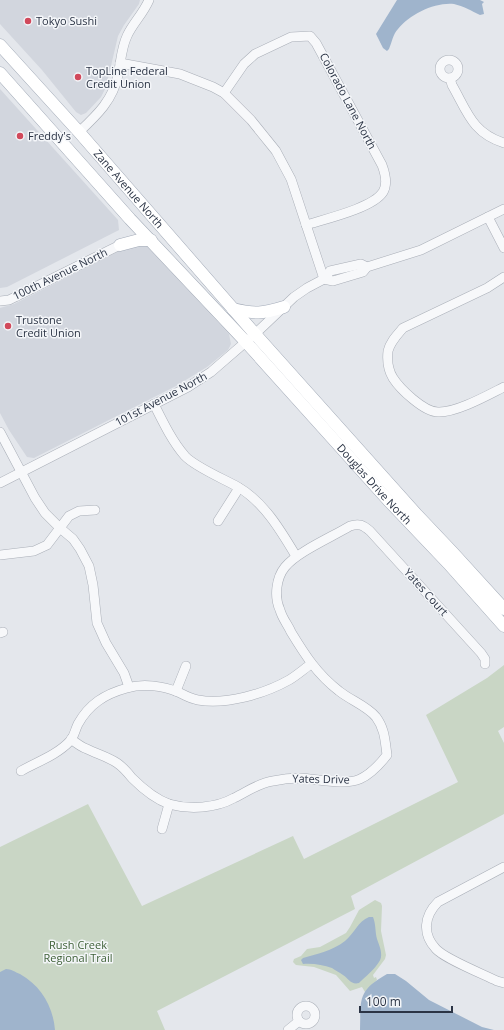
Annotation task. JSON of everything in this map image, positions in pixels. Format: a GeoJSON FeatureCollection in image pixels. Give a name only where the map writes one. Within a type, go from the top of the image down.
{"type":"FeatureCollection","features":[{"type":"Feature","properties":{"kind":"main road","name":"Zane Avenue North"},"geometry":{"type":"LineString","coordinates":[[0,45],[79,132],[255,334]]}},
{"type":"Feature","properties":{"kind":"main road","name":"Zane Avenue North"},"geometry":{"type":"LineString","coordinates":[[0,73],[130,219],[246,342]]}},
{"type":"Feature","properties":{"kind":"main road"},"geometry":{"type":"LineString","coordinates":[[120,245],[128,231],[130,219]]}},
{"type":"Feature","properties":{"kind":"main road"},"geometry":{"type":"LineString","coordinates":[[120,245],[139,240],[151,240]]}},
{"type":"Feature","properties":{"kind":"main road"},"geometry":{"type":"LineString","coordinates":[[233,309],[256,313],[269,312],[284,307]]}},
{"type":"Feature","properties":{"kind":"main road","name":"Douglas Drive North"},"geometry":{"type":"LineString","coordinates":[[255,334],[422,521],[504,609]]}},
{"type":"Feature","properties":{"kind":"main road","name":"Douglas Drive North"},"geometry":{"type":"LineString","coordinates":[[246,342],[504,626]]}},
{"type":"Feature","properties":{"kind":"street"},"geometry":{"type":"LineString","coordinates":[[79,132],[98,114],[109,99],[115,86],[124,44],[128,35],[142,15],[149,0]]}},
{"type":"Feature","properties":{"kind":"street","name":"Colorado Lane North"},"geometry":{"type":"LineString","coordinates":[[224,93],[244,64],[255,54],[291,37],[310,36],[316,43],[382,165],[386,182],[383,192],[369,204],[306,225]]}},
{"type":"Feature","properties":{"kind":"street"},"geometry":{"type":"LineString","coordinates":[[120,63],[180,74],[214,87],[224,93],[251,120],[276,151],[291,178],[324,279]]}},
{"type":"Feature","properties":{"kind":"street"},"geometry":{"type":"LineString","coordinates":[[450,78],[474,125],[485,136],[504,143]]}},
{"type":"Feature","properties":{"kind":"street","name":"101st Avenue North"},"geometry":{"type":"LineString","coordinates":[[0,482],[188,387],[211,372],[255,334],[294,297],[324,279],[330,271],[361,264],[367,267],[421,250],[504,209]]}},
{"type":"Feature","properties":{"kind":"street"},"geometry":{"type":"LineString","coordinates":[[488,217],[504,248]]}},
{"type":"Feature","properties":{"kind":"street","name":"100th Avenue North"},"geometry":{"type":"LineString","coordinates":[[0,301],[9,300],[120,245]]}},
{"type":"Feature","properties":{"kind":"street"},"geometry":{"type":"LineString","coordinates":[[504,277],[487,288],[403,328],[394,339],[388,350],[388,365],[393,378],[414,401],[438,412],[460,408],[504,387]]}},
{"type":"Feature","properties":{"kind":"street"},"geometry":{"type":"LineString","coordinates":[[154,404],[170,435],[186,458],[239,488],[258,503],[282,532],[296,556]]}},
{"type":"Feature","properties":{"kind":"street"},"geometry":{"type":"LineString","coordinates":[[0,432],[20,472],[42,508],[80,548],[89,566],[93,585],[97,623],[106,643],[124,673],[129,687]]}},
{"type":"Feature","properties":{"kind":"street"},"geometry":{"type":"LineString","coordinates":[[218,521],[239,488]]}},
{"type":"Feature","properties":{"kind":"street"},"geometry":{"type":"LineString","coordinates":[[0,555],[34,551],[47,545],[69,516],[79,511],[95,510]]}},
{"type":"Feature","properties":{"kind":"street","name":"Yates Drive"},"geometry":{"type":"LineString","coordinates":[[72,739],[86,749],[102,754],[118,764],[152,795],[169,804],[193,807],[216,805],[234,799],[255,786],[269,782],[286,779],[346,782],[360,779],[371,772],[387,754],[384,731],[370,711],[338,690],[311,664],[280,610],[277,599],[277,586],[280,575],[286,566],[296,556],[350,526],[358,524],[362,525]]}},
{"type":"Feature","properties":{"kind":"street","name":"Yates Court"},"geometry":{"type":"LineString","coordinates":[[362,525],[370,531],[481,653],[485,659],[485,664]]}},
{"type":"Feature","properties":{"kind":"street"},"geometry":{"type":"LineString","coordinates":[[21,771],[57,752],[72,739],[77,725],[86,712],[97,700],[111,693],[129,687],[146,685],[176,691],[196,700],[216,701],[241,698],[289,680],[311,664]]}},
{"type":"Feature","properties":{"kind":"street"},"geometry":{"type":"LineString","coordinates":[[176,691],[186,666]]}},
{"type":"Feature","properties":{"kind":"street"},"geometry":{"type":"LineString","coordinates":[[162,828],[169,804]]}},
{"type":"Feature","properties":{"kind":"street"},"geometry":{"type":"LineString","coordinates":[[504,867],[438,902],[431,910],[426,921],[428,934],[436,949],[453,959],[504,983]]}},
{"type":"Feature","properties":{"kind":"street"},"geometry":{"type":"LineString","coordinates":[[288,1030],[299,1021]]}},
{"type":"Feature","properties":{"kind":"shaded area"},"geometry":{"type":"Polygon","coordinates":[[[0,0],[140,0],[139,4],[118,36],[106,87],[101,97],[86,113],[81,115],[76,112],[42,70],[0,24],[0,0]]]}},
{"type":"Feature","properties":{"kind":"shaded area"},"geometry":{"type":"Polygon","coordinates":[[[0,89],[118,220],[119,230],[7,287],[0,288],[0,89]]]}},
{"type":"Feature","properties":{"kind":"shaded area"},"geometry":{"type":"Polygon","coordinates":[[[135,243],[146,245],[229,334],[231,344],[228,350],[207,367],[176,386],[34,458],[27,457],[9,430],[0,413],[0,308],[14,304],[135,243]]]}},
{"type":"Feature","properties":{"kind":"green space","name":"Rush Creek Regional Trail"},"geometry":{"type":"Polygon","coordinates":[[[504,665],[504,727],[498,731],[504,743],[504,814],[351,896],[355,909],[157,1011],[165,1030],[0,1030],[0,847],[88,804],[142,906],[293,836],[304,859],[458,782],[426,715],[487,678],[504,665]]]}},
{"type":"Feature","properties":{"kind":"green space"},"geometry":{"type":"Polygon","coordinates":[[[375,900],[381,903],[382,906],[381,931],[386,955],[385,959],[373,975],[377,980],[365,992],[362,987],[350,991],[336,975],[314,967],[296,965],[293,962],[294,959],[301,956],[307,949],[320,947],[346,933],[359,910],[375,900]]]}},
{"type":"Feature","properties":{"kind":"water"},"geometry":{"type":"Polygon","coordinates":[[[397,0],[480,0],[484,2],[482,4],[484,14],[480,15],[454,4],[439,5],[423,10],[409,18],[396,31],[387,51],[383,48],[376,34],[397,0]]]}},
{"type":"Feature","properties":{"kind":"water"},"geometry":{"type":"Polygon","coordinates":[[[369,917],[373,917],[374,920],[376,936],[381,950],[381,957],[375,967],[359,983],[352,982],[332,968],[318,964],[303,964],[301,960],[303,958],[330,950],[345,941],[362,921],[369,917]]]}},
{"type":"Feature","properties":{"kind":"water"},"geometry":{"type":"Polygon","coordinates":[[[6,969],[20,974],[34,984],[40,991],[49,1005],[55,1030],[0,1030],[0,972],[6,969]]]}},
{"type":"Feature","properties":{"kind":"water"},"geometry":{"type":"Polygon","coordinates":[[[387,974],[395,974],[429,1000],[482,1027],[494,1030],[360,1030],[360,1011],[363,997],[370,986],[387,974]]]}},
{"type":"Feature","properties":{"kind":"place","name":"Tokyo Sushi"},"geometry":{"type":"Point","coordinates":[28,21]}},
{"type":"Feature","properties":{"kind":"place","name":"TopLine Federal Credit Union"},"geometry":{"type":"Point","coordinates":[78,77]}},
{"type":"Feature","properties":{"kind":"place","name":"Freddy's"},"geometry":{"type":"Point","coordinates":[20,136]}},
{"type":"Feature","properties":{"kind":"place","name":"Trustone Credit Union"},"geometry":{"type":"Point","coordinates":[8,326]}}]}
